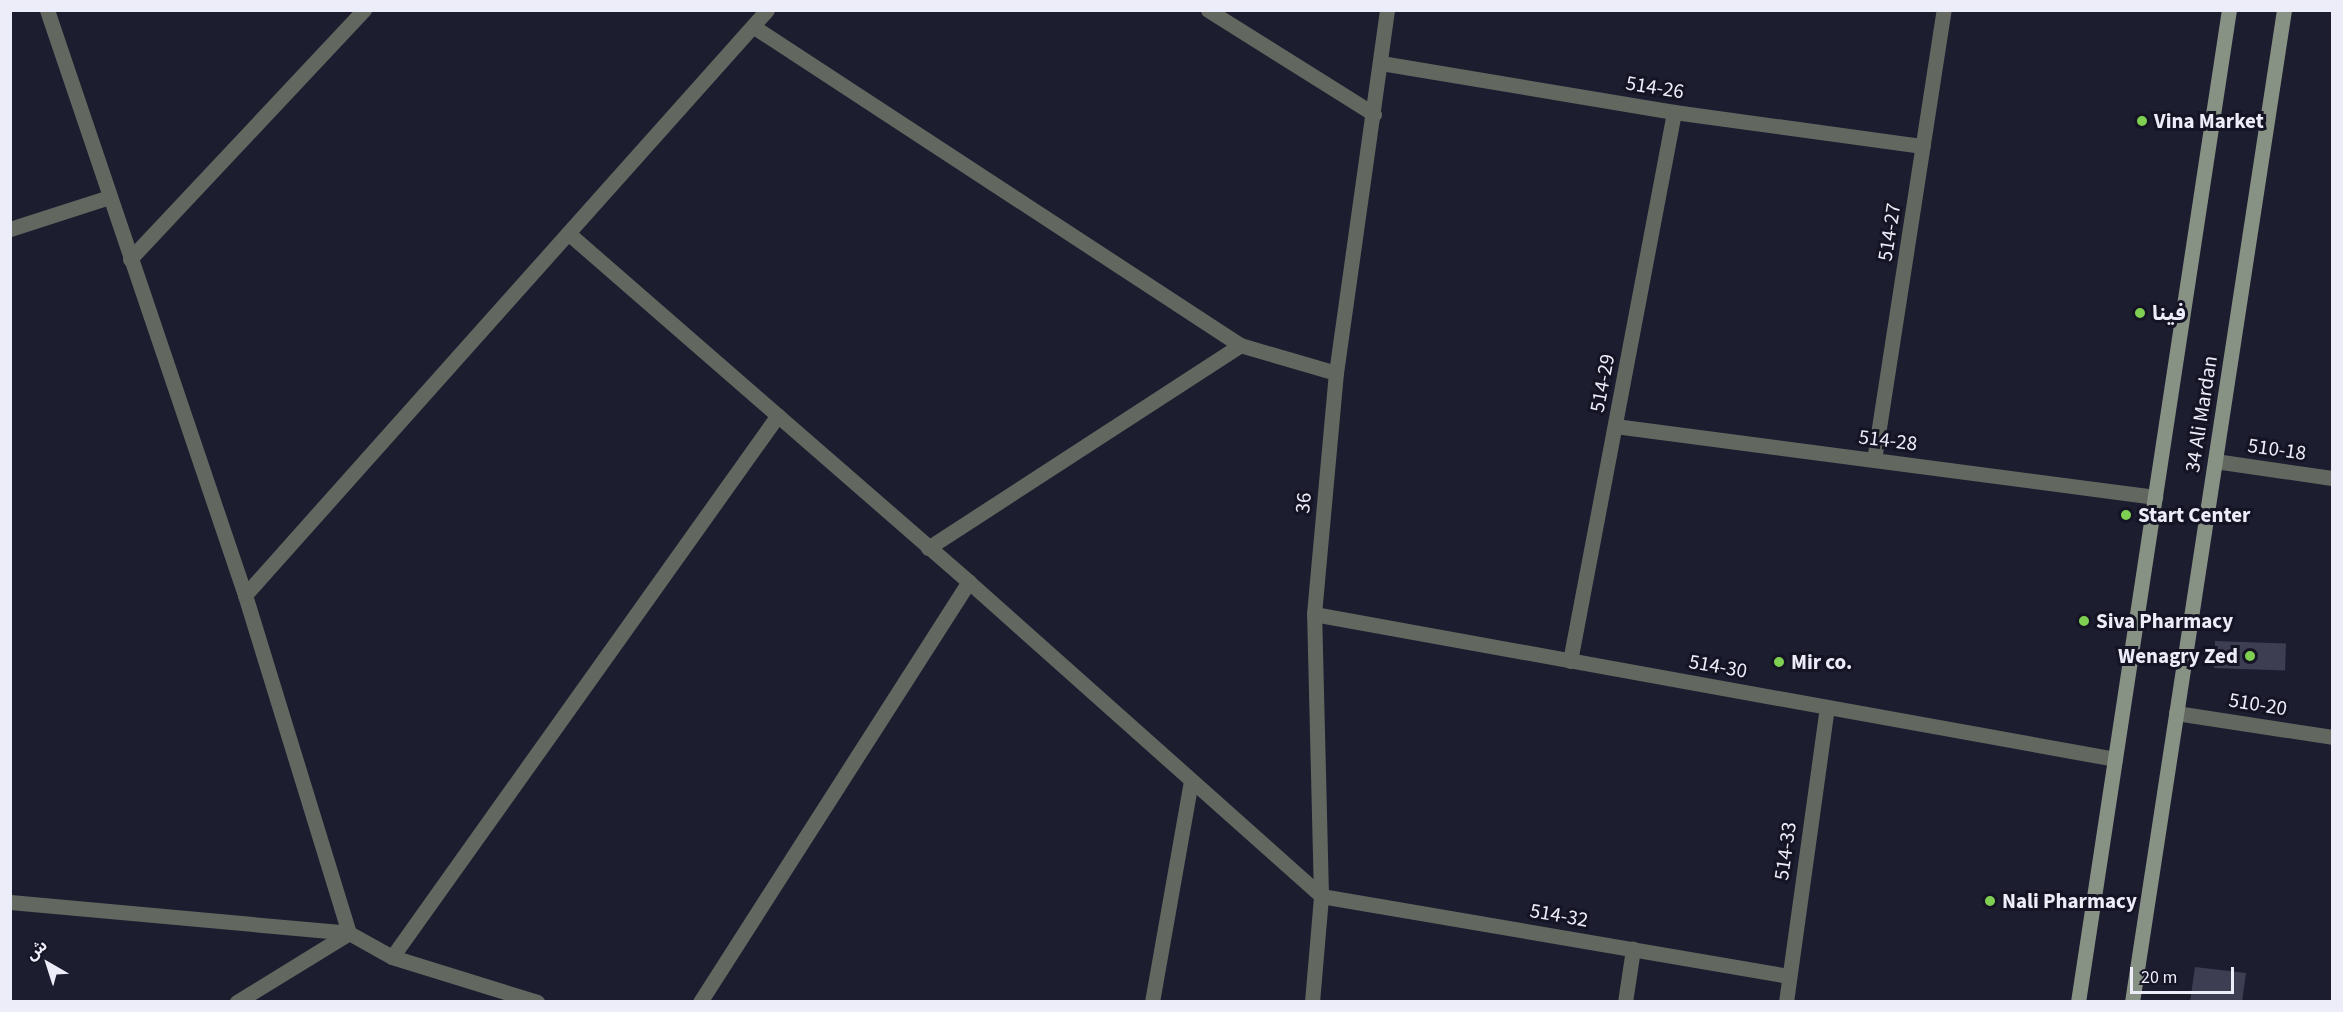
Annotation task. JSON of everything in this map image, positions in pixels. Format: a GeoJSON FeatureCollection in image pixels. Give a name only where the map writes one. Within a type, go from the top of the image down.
{"type":"FeatureCollection","features":[{"type":"Feature","properties":{"kind":"main road","name":"34 Ali Mardan"},"geometry":{"type":"LineString","coordinates":[[2078,1002],[2229,10]]}},
{"type":"Feature","properties":{"kind":"main road","name":"34 Ali Mardan"},"geometry":{"type":"LineString","coordinates":[[2132,1002],[2284,10]]}},
{"type":"Feature","properties":{"kind":"street"},"geometry":{"type":"LineString","coordinates":[[47,10],[245,595],[348,933]]}},
{"type":"Feature","properties":{"kind":"street"},"geometry":{"type":"LineString","coordinates":[[130,259],[364,10]]}},
{"type":"Feature","properties":{"kind":"street"},"geometry":{"type":"LineString","coordinates":[[245,595],[767,10]]}},
{"type":"Feature","properties":{"kind":"street"},"geometry":{"type":"LineString","coordinates":[[1208,10],[1374,114]]}},
{"type":"Feature","properties":{"kind":"street","name":"36"},"geometry":{"type":"LineString","coordinates":[[1312,1002],[1321,896],[1314,614],[1336,373],[1387,10]]}},
{"type":"Feature","properties":{"kind":"street","name":"514-27"},"geometry":{"type":"LineString","coordinates":[[1874,460],[1944,10]]}},
{"type":"Feature","properties":{"kind":"street"},"geometry":{"type":"LineString","coordinates":[[754,27],[1240,345],[1336,373]]}},
{"type":"Feature","properties":{"kind":"street","name":"514-26"},"geometry":{"type":"LineString","coordinates":[[1381,63],[1674,112],[1923,146]]}},
{"type":"Feature","properties":{"kind":"street","name":"514-29"},"geometry":{"type":"LineString","coordinates":[[1570,661],[1674,112]]}},
{"type":"Feature","properties":{"kind":"street"},"geometry":{"type":"LineString","coordinates":[[10,229],[109,197]]}},
{"type":"Feature","properties":{"kind":"street"},"geometry":{"type":"LineString","coordinates":[[568,233],[969,582],[1321,896]]}},
{"type":"Feature","properties":{"kind":"street"},"geometry":{"type":"LineString","coordinates":[[928,548],[1240,345]]}},
{"type":"Feature","properties":{"kind":"street"},"geometry":{"type":"LineString","coordinates":[[392,957],[778,415]]}},
{"type":"Feature","properties":{"kind":"street","name":"514-28"},"geometry":{"type":"LineString","coordinates":[[1615,426],[2155,497]]}},
{"type":"Feature","properties":{"kind":"street","name":"510-18"},"geometry":{"type":"LineString","coordinates":[[2215,461],[2332,478]]}},
{"type":"Feature","properties":{"kind":"street"},"geometry":{"type":"LineString","coordinates":[[700,1002],[969,582]]}},
{"type":"Feature","properties":{"kind":"street","name":"514-30"},"geometry":{"type":"LineString","coordinates":[[1314,614],[2115,759]]}},
{"type":"Feature","properties":{"kind":"street","name":"514-33"},"geometry":{"type":"LineString","coordinates":[[1786,1002],[1827,707]]}},
{"type":"Feature","properties":{"kind":"street","name":"510-20"},"geometry":{"type":"LineString","coordinates":[[2176,713],[2332,737]]}},
{"type":"Feature","properties":{"kind":"street"},"geometry":{"type":"LineString","coordinates":[[1152,1002],[1191,780]]}},
{"type":"Feature","properties":{"kind":"street","name":"514-32"},"geometry":{"type":"LineString","coordinates":[[1321,896],[1789,976]]}},
{"type":"Feature","properties":{"kind":"street"},"geometry":{"type":"LineString","coordinates":[[10,902],[348,933],[392,957],[537,1002]]}},
{"type":"Feature","properties":{"kind":"street"},"geometry":{"type":"LineString","coordinates":[[237,1002],[348,933]]}},
{"type":"Feature","properties":{"kind":"street"},"geometry":{"type":"LineString","coordinates":[[1625,1002],[1633,949]]}},
{"type":"Feature","properties":{"kind":"building","name":"Wenagry Zed"},"geometry":{"type":"Polygon","coordinates":[[[2215,641],[2286,643],[2285,670],[2214,668],[2215,641]]]}},
{"type":"Feature","properties":{"kind":"building"},"geometry":{"type":"Polygon","coordinates":[[[2195,967],[2246,973],[2242,1002],[2190,1002],[2195,967]]]}},
{"type":"Feature","properties":{"kind":"place","name":"Vina Market"},"geometry":{"type":"Point","coordinates":[2142,121]}},
{"type":"Feature","properties":{"kind":"place","name":"فينا"},"geometry":{"type":"Point","coordinates":[2140,313]}},
{"type":"Feature","properties":{"kind":"place","name":"Start Center"},"geometry":{"type":"Point","coordinates":[2126,515]}},
{"type":"Feature","properties":{"kind":"place","name":"Siva Pharmacy"},"geometry":{"type":"Point","coordinates":[2084,621]}},
{"type":"Feature","properties":{"kind":"place","name":"Wenagry Zed"},"geometry":{"type":"Point","coordinates":[2250,656]}},
{"type":"Feature","properties":{"kind":"place","name":"Mir co."},"geometry":{"type":"Point","coordinates":[1779,662]}},
{"type":"Feature","properties":{"kind":"place","name":"Nali Pharmacy"},"geometry":{"type":"Point","coordinates":[1990,901]}}]}
